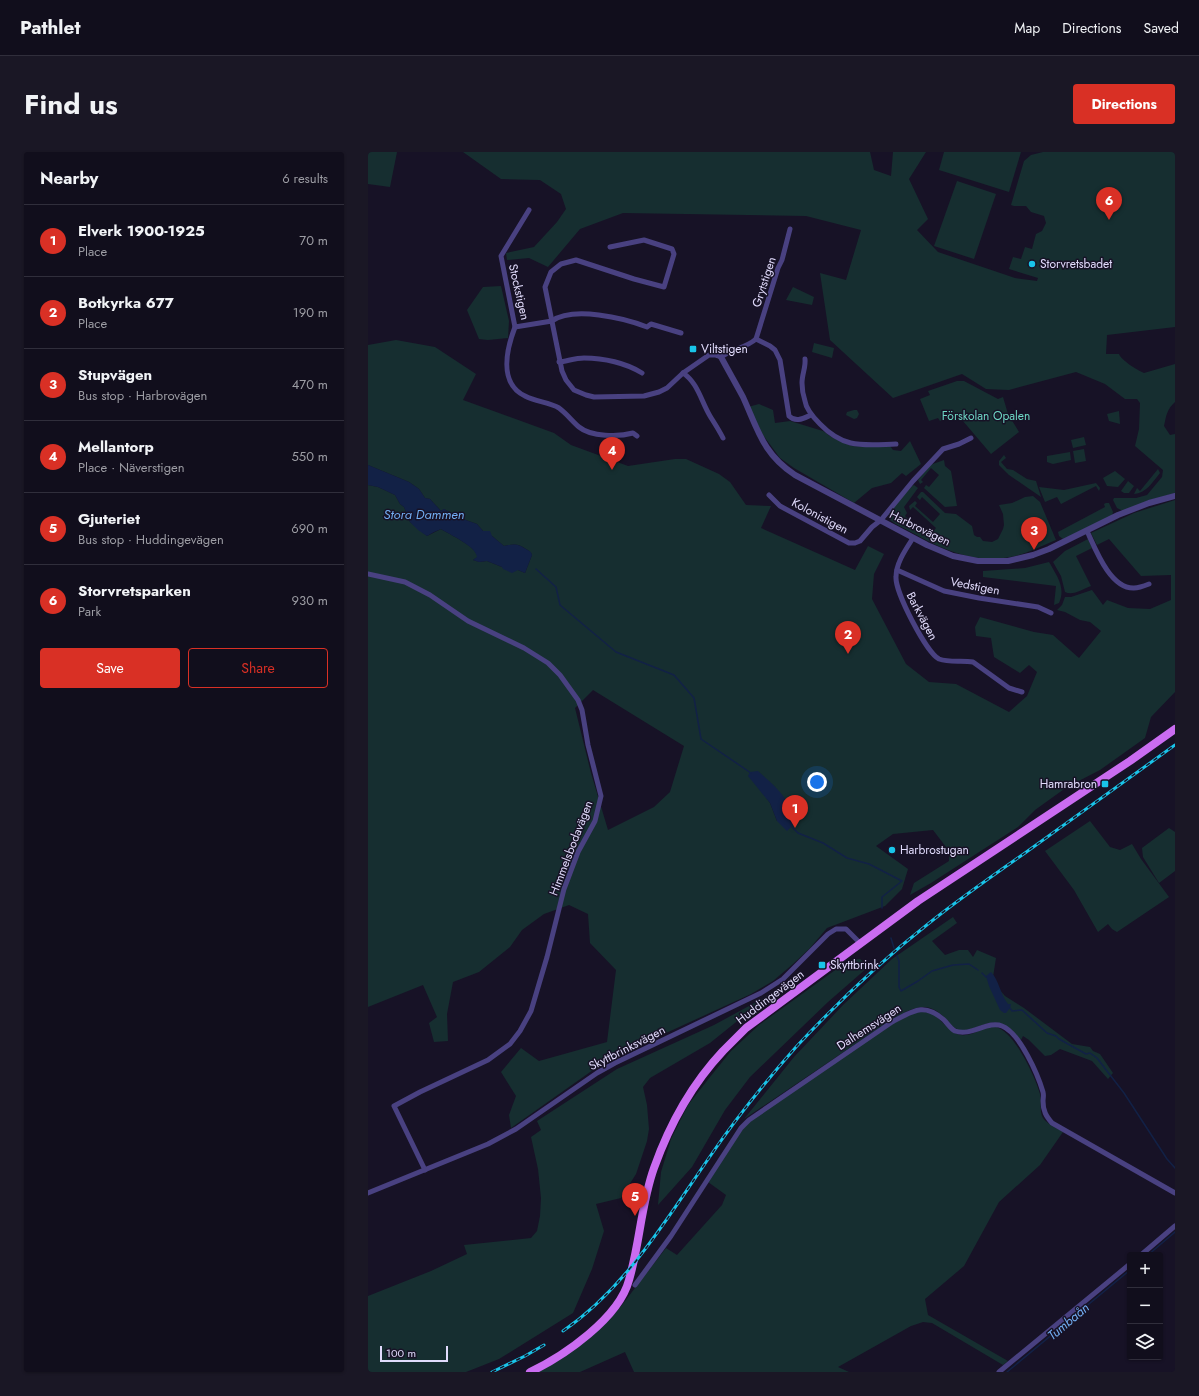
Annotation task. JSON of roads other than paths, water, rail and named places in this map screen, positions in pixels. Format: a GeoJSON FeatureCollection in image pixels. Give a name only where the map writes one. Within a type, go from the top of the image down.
{"type":"FeatureCollection","features":[{"type":"Feature","properties":{"kind":"main road","name":"Huddingevägen"},"geometry":{"type":"LineString","coordinates":[[530,1372],[568,1350],[608,1316],[620,1302],[632,1283],[636,1247],[647,1193],[661,1150],[678,1114],[700,1080],[722,1052],[746,1028],[918,901],[1130,761],[1175,729]]}},
{"type":"Feature","properties":{"kind":"street","name":"Stockstigen"},"geometry":{"type":"LineString","coordinates":[[529,210],[501,256],[515,327],[552,321],[556,318],[588,314],[616,318],[647,327],[651,324],[681,333]]}},
{"type":"Feature","properties":{"kind":"street","name":"Grytstigen"},"geometry":{"type":"LineString","coordinates":[[756,339],[778,268],[782,260],[790,230]]}},
{"type":"Feature","properties":{"kind":"street"},"geometry":{"type":"LineString","coordinates":[[610,247],[644,240],[672,249],[674,254],[664,287],[576,260],[561,264],[551,272],[545,287],[559,362],[570,386],[579,393],[594,397],[650,395],[667,388],[684,373],[709,355],[721,357],[726,353],[750,345],[756,339],[775,350],[780,360],[789,416],[792,419],[801,420],[811,414]]}},
{"type":"Feature","properties":{"kind":"street"},"geometry":{"type":"LineString","coordinates":[[515,327],[508,348],[506,367],[511,382],[524,396],[558,407],[584,431],[594,434],[625,435],[632,433],[637,436]]}},
{"type":"Feature","properties":{"kind":"street","name":"Harbrovägen"},"geometry":{"type":"LineString","coordinates":[[721,357],[742,396],[765,446],[779,463],[795,475],[914,538],[953,556],[973,561],[997,562],[1020,559],[1038,553],[1132,509],[1175,496]]}},
{"type":"Feature","properties":{"kind":"street"},"geometry":{"type":"LineString","coordinates":[[559,362],[583,358],[594,358],[633,367],[642,373]]}},
{"type":"Feature","properties":{"kind":"street"},"geometry":{"type":"LineString","coordinates":[[805,359],[806,365],[802,383],[805,403],[811,414],[826,430],[845,442],[860,445],[896,444]]}},
{"type":"Feature","properties":{"kind":"street"},"geometry":{"type":"LineString","coordinates":[[684,373],[690,377],[694,383],[710,416],[719,428],[723,438]]}},
{"type":"Feature","properties":{"kind":"street","name":"Kolonistigen"},"geometry":{"type":"LineString","coordinates":[[769,495],[780,506],[849,543],[855,544],[881,520],[913,481],[943,449],[971,438]]}},
{"type":"Feature","properties":{"kind":"street"},"geometry":{"type":"LineString","coordinates":[[1087,531],[1104,564],[1116,581],[1134,588],[1149,584]]}},
{"type":"Feature","properties":{"kind":"street","name":"Barkvägen"},"geometry":{"type":"LineString","coordinates":[[914,538],[904,554],[897,570],[896,576],[898,592],[903,604],[929,650],[932,654],[947,661],[972,662],[1009,688],[1022,692]]}},
{"type":"Feature","properties":{"kind":"street","name":"Vedstigen"},"geometry":{"type":"LineString","coordinates":[[897,570],[944,590],[979,598],[1038,607],[1051,613]]}},
{"type":"Feature","properties":{"kind":"street","name":"Himmelsbodavägen"},"geometry":{"type":"LineString","coordinates":[[368,574],[404,582],[417,588],[468,621],[524,648],[548,663],[560,675],[578,700],[582,710],[588,745],[601,796],[594,821],[578,852],[564,889],[547,957],[531,1012],[520,1031],[510,1044],[488,1060],[394,1106],[425,1170]]}},
{"type":"Feature","properties":{"kind":"street","name":"Skyttbrinksvägen"},"geometry":{"type":"LineString","coordinates":[[368,1193],[488,1144],[516,1129],[597,1073],[761,993],[783,979],[828,934],[836,929],[846,929],[861,944]]}},
{"type":"Feature","properties":{"kind":"street","name":"Dalhemsvägen"},"geometry":{"type":"LineString","coordinates":[[632,1283],[671,1236],[741,1128],[749,1120],[892,1022],[912,1012],[924,1009],[933,1012],[944,1020],[953,1030],[963,1033],[974,1031],[986,1026],[1001,1025],[1009,1030],[1021,1045],[1035,1070],[1044,1095],[1044,1111],[1046,1117],[1052,1123],[1175,1193]]}},
{"type":"Feature","properties":{"kind":"street"},"geometry":{"type":"LineString","coordinates":[[1145,1252],[1175,1226]]}},
{"type":"Feature","properties":{"kind":"street"},"geometry":{"type":"LineString","coordinates":[[999,1372],[1127,1266]]}},
{"type":"Feature","properties":{"kind":"water","name":"Stora Dammen"},"geometry":{"type":"Polygon","coordinates":[[[368,465],[409,482],[419,489],[425,498],[430,499],[441,511],[444,509],[460,518],[477,524],[483,531],[490,531],[492,536],[504,546],[513,544],[530,551],[532,555],[525,573],[518,570],[512,573],[487,561],[479,562],[473,560],[477,557],[476,553],[468,545],[441,529],[427,536],[418,530],[410,522],[404,507],[400,504],[395,495],[378,487],[368,485],[368,465]]]}},
{"type":"Feature","properties":{"kind":"water"},"geometry":{"type":"Polygon","coordinates":[[[758,771],[776,788],[790,806],[796,822],[787,831],[777,821],[770,803],[748,776],[750,772],[758,771]]]}},
{"type":"Feature","properties":{"kind":"water"},"geometry":{"type":"Polygon","coordinates":[[[991,972],[996,979],[1005,1000],[1008,1004],[1011,1004],[1006,1013],[1000,1010],[989,986],[986,976],[991,972]]]}},
{"type":"Feature","properties":{"kind":"waterway"},"geometry":{"type":"LineString","coordinates":[[536,569],[556,587],[560,605],[616,652],[674,675],[694,698],[701,739],[751,773]]}},
{"type":"Feature","properties":{"kind":"waterway"},"geometry":{"type":"LineString","coordinates":[[792,827],[798,833],[823,843],[847,858],[869,864],[902,881],[882,897],[882,908]]}},
{"type":"Feature","properties":{"kind":"waterway"},"geometry":{"type":"LineString","coordinates":[[891,938],[894,948]]}},
{"type":"Feature","properties":{"kind":"waterway"},"geometry":{"type":"LineString","coordinates":[[897,956],[899,961],[899,987],[901,991],[932,971],[953,965],[969,964],[978,970]]}},
{"type":"Feature","properties":{"kind":"waterway"},"geometry":{"type":"LineString","coordinates":[[982,973],[986,977]]}},
{"type":"Feature","properties":{"kind":"waterway"},"geometry":{"type":"LineString","coordinates":[[1010,1008],[1012,1011],[1022,1010],[1047,1033],[1056,1036],[1086,1054],[1090,1053],[1097,1058],[1124,1093],[1167,1159],[1175,1168]]}},
{"type":"Feature","properties":{"kind":"waterway","name":"Tumbaån"},"geometry":{"type":"LineString","coordinates":[[1152,1252],[1175,1232]]}},
{"type":"Feature","properties":{"kind":"waterway","name":"Tumbaån"},"geometry":{"type":"LineString","coordinates":[[1007,1372],[1127,1272]]}},
{"type":"Feature","properties":{"kind":"railway"},"geometry":{"type":"LineString","coordinates":[[563,1331],[607,1294],[626,1273],[662,1227],[721,1141],[752,1100],[796,1047],[827,1014],[893,953],[952,906],[1175,745]]}},
{"type":"Feature","properties":{"kind":"railway"},"geometry":{"type":"LineString","coordinates":[[492,1372],[544,1345]]}},
{"type":"Feature","properties":{"kind":"place","name":"Storvretsparken"},"geometry":{"type":"Point","coordinates":[1109,220]}},
{"type":"Feature","properties":{"kind":"place","name":"Storvretsbadet"},"geometry":{"type":"Point","coordinates":[1032,264]}},
{"type":"Feature","properties":{"kind":"place","name":"Viltstigen"},"geometry":{"type":"Point","coordinates":[693,349]}},
{"type":"Feature","properties":{"kind":"place","name":"Mellantorp"},"geometry":{"type":"Point","coordinates":[612,470]}},
{"type":"Feature","properties":{"kind":"place","name":"Stupvägen"},"geometry":{"type":"Point","coordinates":[1034,550]}},
{"type":"Feature","properties":{"kind":"place","name":"Botkyrka 677"},"geometry":{"type":"Point","coordinates":[848,654]}},
{"type":"Feature","properties":{"kind":"place","name":"Hamrabron"},"geometry":{"type":"Point","coordinates":[1105,784]}},
{"type":"Feature","properties":{"kind":"place","name":"Elverk 1900-1925"},"geometry":{"type":"Point","coordinates":[795,828]}},
{"type":"Feature","properties":{"kind":"place","name":"Harbrostugan"},"geometry":{"type":"Point","coordinates":[892,850]}},
{"type":"Feature","properties":{"kind":"place","name":"Skyttbrink"},"geometry":{"type":"Point","coordinates":[822,965]}},
{"type":"Feature","properties":{"kind":"place","name":"Gjuteriet"},"geometry":{"type":"Point","coordinates":[635,1216]}},
{"type":"Feature","properties":{"kind":"park label","name":"Förskolan Opalen"},"geometry":{"type":"Point","coordinates":[986,416]}}]}
